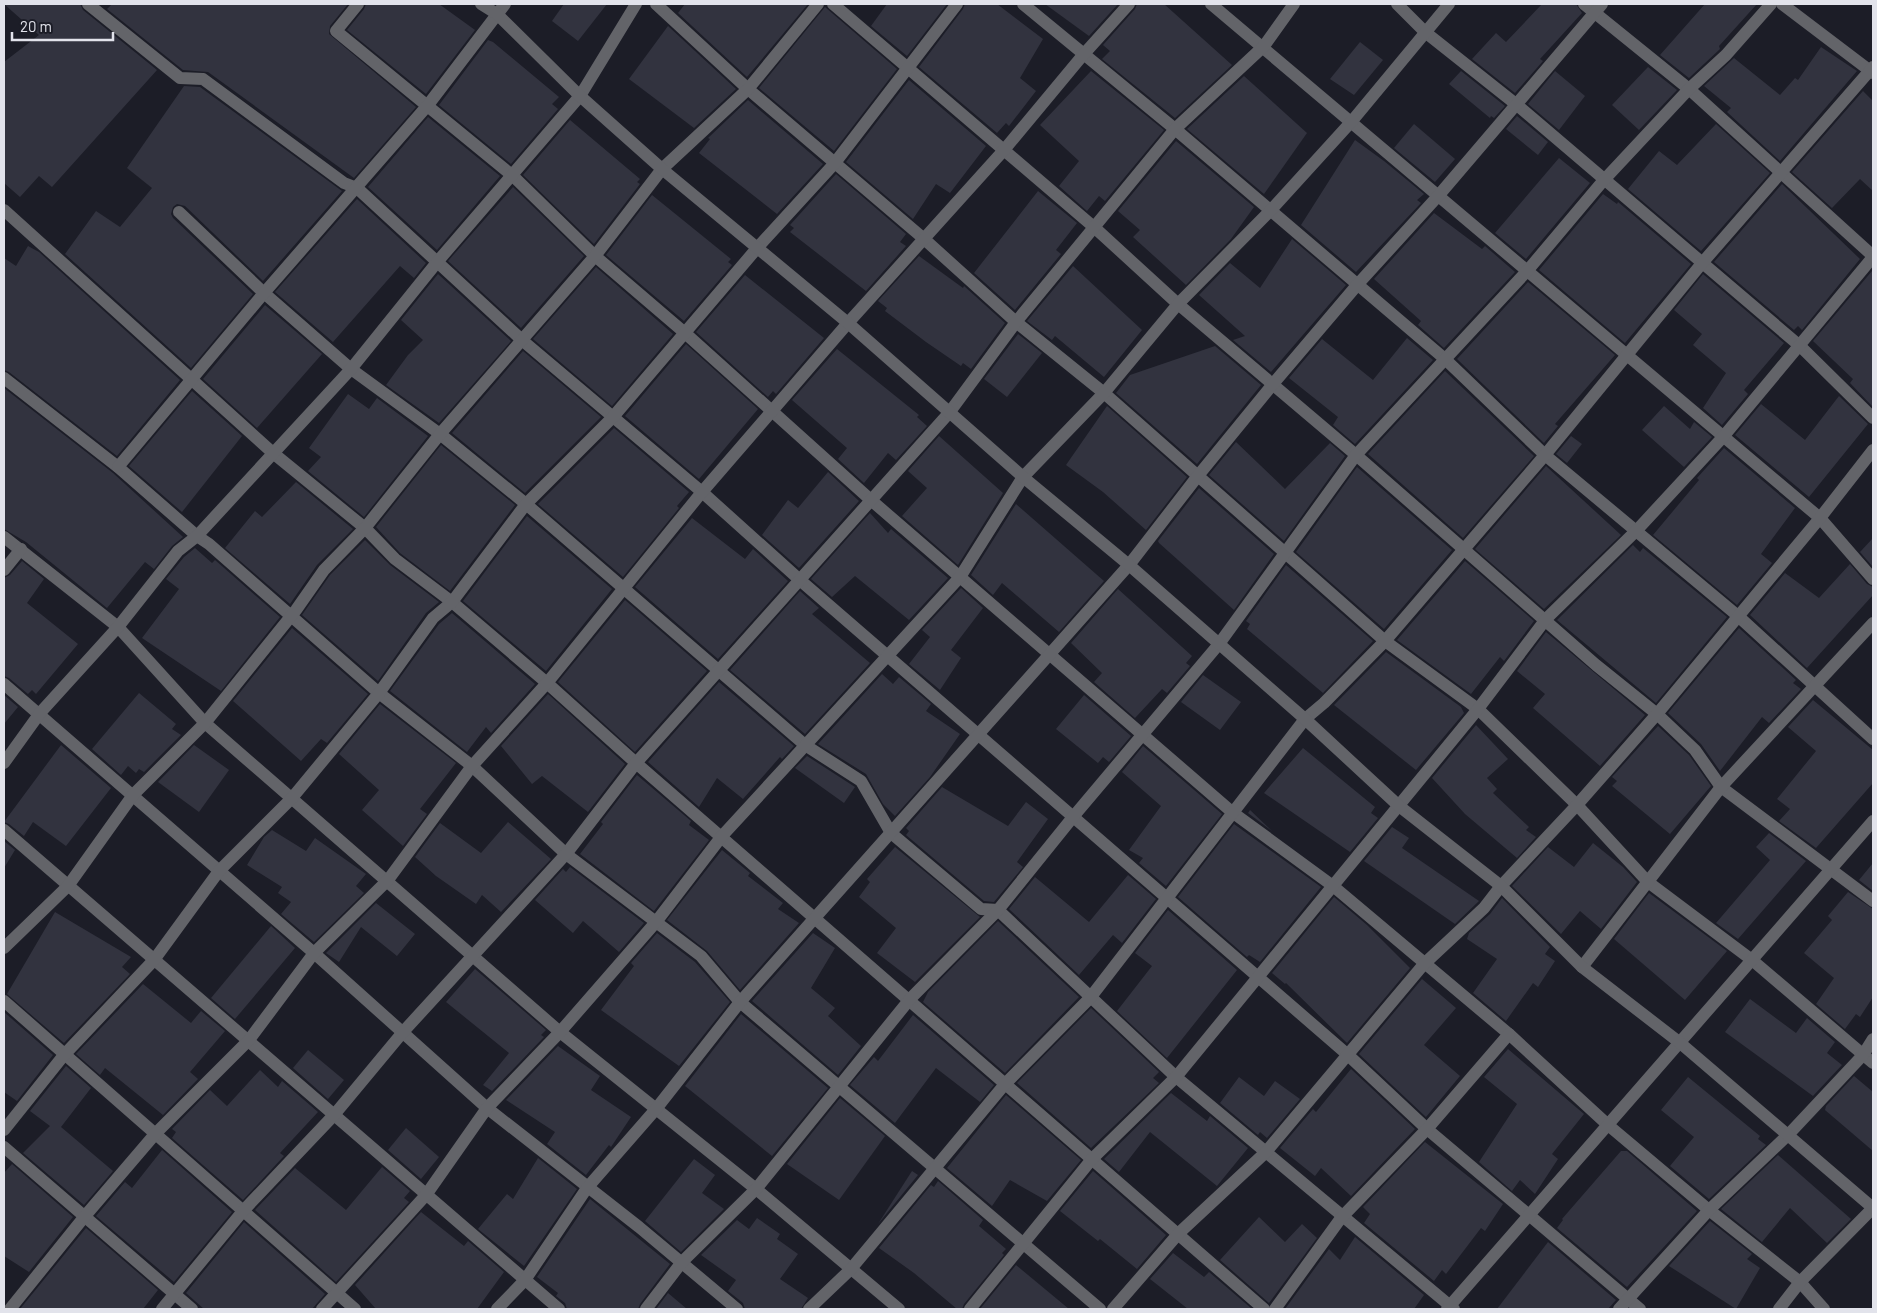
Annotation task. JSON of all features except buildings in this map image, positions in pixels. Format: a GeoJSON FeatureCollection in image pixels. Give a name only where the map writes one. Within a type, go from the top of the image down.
{"type":"FeatureCollection","features":[{"type":"Feature","properties":{"kind":"street"},"geometry":{"type":"LineString","coordinates":[[88,4],[180,78],[203,80],[344,184],[357,188],[523,341],[702,492],[888,657],[1348,1056],[1427,1129],[1640,1309]]}},
{"type":"Feature","properties":{"kind":"street"},"geometry":{"type":"LineString","coordinates":[[358,4],[336,31],[513,176],[595,256],[685,333],[872,501],[1050,652],[1232,812],[1333,886],[1509,1034],[1608,1125],[1708,1210],[1800,1282],[1824,1309]]}},
{"type":"Feature","properties":{"kind":"street"},"geometry":{"type":"LineString","coordinates":[[481,4],[497,14],[580,96],[662,168],[848,323],[949,413],[1129,565],[1304,719],[1399,806],[1501,886],[1582,967],[1679,1042],[1873,1208],[1800,1282],[1779,1309]]}},
{"type":"Feature","properties":{"kind":"street"},"geometry":{"type":"LineString","coordinates":[[118,467],[264,293],[428,105],[505,4]]}},
{"type":"Feature","properties":{"kind":"street"},"geometry":{"type":"LineString","coordinates":[[4,763],[40,713],[118,627],[178,551],[197,536],[351,369],[438,261],[580,96],[636,4]]}},
{"type":"Feature","properties":{"kind":"street"},"geometry":{"type":"LineString","coordinates":[[656,4],[748,89],[834,164],[924,238],[1016,322],[1104,393],[1385,641],[1478,709],[1577,805],[1648,882],[1752,960],[1873,1063]]}},
{"type":"Feature","properties":{"kind":"street"},"geometry":{"type":"LineString","coordinates":[[4,948],[68,886],[133,795],[205,722],[291,617],[324,570],[365,528],[440,434],[523,341],[595,256],[662,168],[748,89],[818,4]]}},
{"type":"Feature","properties":{"kind":"street"},"geometry":{"type":"LineString","coordinates":[[833,4],[1095,228],[1178,304],[1546,619],[1596,665],[1657,714],[1695,750],[1721,787],[1832,868],[1873,901]]}},
{"type":"Feature","properties":{"kind":"street"},"geometry":{"type":"LineString","coordinates":[[4,1130],[64,1055],[154,960],[219,871],[292,798],[379,693],[433,618],[452,602],[526,504],[614,417],[758,247],[834,164],[907,67],[958,4]]}},
{"type":"Feature","properties":{"kind":"street"},"geometry":{"type":"LineString","coordinates":[[1023,4],[1082,55],[1176,129],[1358,284],[1444,359],[1545,456],[1637,530],[1738,616],[1873,739]]}},
{"type":"Feature","properties":{"kind":"street"},"geometry":{"type":"LineString","coordinates":[[10,1309],[85,1216],[156,1133],[249,1040],[314,952],[388,880],[472,766],[547,683],[702,492],[848,323],[1004,150],[1082,55],[1129,4]]}},
{"type":"Feature","properties":{"kind":"street"},"geometry":{"type":"LineString","coordinates":[[1211,4],[1264,46],[1723,438],[1820,518],[1873,579]]}},
{"type":"Feature","properties":{"kind":"street"},"geometry":{"type":"LineString","coordinates":[[162,1309],[242,1211],[334,1115],[403,1032],[566,854],[636,763],[801,581],[949,413],[1016,322],[1176,129],[1264,46],[1294,4]]}},
{"type":"Feature","properties":{"kind":"street"},"geometry":{"type":"LineString","coordinates":[[1397,4],[1425,32],[1517,105],[1603,181],[1703,262],[1800,346],[1873,418]]}},
{"type":"Feature","properties":{"kind":"street"},"geometry":{"type":"LineString","coordinates":[[322,1309],[426,1195],[487,1108],[560,1032],[656,922],[722,836],[960,577],[1024,477],[1104,393],[1178,304],[1271,210],[1352,121],[1449,4]]}},
{"type":"Feature","properties":{"kind":"street"},"geometry":{"type":"LineString","coordinates":[[970,1309],[1092,1160],[1176,1078],[1256,977],[1478,709],[1546,619],[1637,530],[1723,438],[1873,256],[1598,8],[1584,4]]}},
{"type":"Feature","properties":{"kind":"street"},"geometry":{"type":"LineString","coordinates":[[646,1309],[682,1262],[756,1189],[910,999],[998,910],[1073,817],[1219,644],[1287,553],[1356,455],[1528,270],[1603,181],[1689,89],[1726,55],[1771,4]]}},
{"type":"Feature","properties":{"kind":"street"},"geometry":{"type":"LineString","coordinates":[[809,1309],[850,1270],[933,1168],[1005,1084],[1090,998],[1304,719],[1324,703],[1385,641],[1463,548],[1545,456],[1703,262],[1872,70],[1782,4]]}},
{"type":"Feature","properties":{"kind":"street"},"geometry":{"type":"LineString","coordinates":[[498,1309],[525,1280],[586,1188],[656,1109],[740,1002],[1129,565],[1197,477],[1273,384],[1358,284],[1517,105],[1598,8]]}},
{"type":"Feature","properties":{"kind":"street"},"geometry":{"type":"LineString","coordinates":[[4,211],[273,453],[365,528],[395,559],[452,602],[547,683],[636,763],[815,916],[1264,1309]]}},
{"type":"Feature","properties":{"kind":"street"},"geometry":{"type":"LineString","coordinates":[[179,212],[264,293],[351,369],[440,434],[526,504],[805,746],[861,781],[891,833],[981,909],[998,910],[1176,1078],[1450,1308],[1679,1042],[1873,821]]}},
{"type":"Feature","properties":{"kind":"street"},"geometry":{"type":"LineString","coordinates":[[4,378],[118,467],[379,693],[472,766],[566,854],[702,956],[740,1002],[1100,1309]]}},
{"type":"Feature","properties":{"kind":"street"},"geometry":{"type":"LineString","coordinates":[[1112,1309],[1179,1233],[1265,1153],[1424,964],[1484,908],[1501,886],[1577,805],[1657,714],[1820,518],[1873,450]]}},
{"type":"Feature","properties":{"kind":"street"},"geometry":{"type":"LineString","coordinates":[[4,537],[118,627],[205,722],[560,1032],[756,1189],[850,1270],[899,1309]]}},
{"type":"Feature","properties":{"kind":"street"},"geometry":{"type":"LineString","coordinates":[[4,570],[21,549]]}},
{"type":"Feature","properties":{"kind":"street"},"geometry":{"type":"LineString","coordinates":[[1582,967],[1721,787],[1816,687],[1873,623]]}},
{"type":"Feature","properties":{"kind":"street"},"geometry":{"type":"LineString","coordinates":[[4,684],[40,713],[314,952],[487,1108],[682,1262],[737,1309]]}},
{"type":"Feature","properties":{"kind":"street"},"geometry":{"type":"LineString","coordinates":[[4,830],[559,1309]]}},
{"type":"Feature","properties":{"kind":"street"},"geometry":{"type":"LineString","coordinates":[[4,1001],[355,1309]]}},
{"type":"Feature","properties":{"kind":"street"},"geometry":{"type":"LineString","coordinates":[[1275,1309],[1342,1218],[1427,1129],[1509,1034]]}},
{"type":"Feature","properties":{"kind":"street"},"geometry":{"type":"LineString","coordinates":[[1619,1309],[1708,1210],[1788,1135],[1863,1055],[1873,1039]]}},
{"type":"Feature","properties":{"kind":"street"},"geometry":{"type":"LineString","coordinates":[[4,1147],[192,1309]]}}]}
